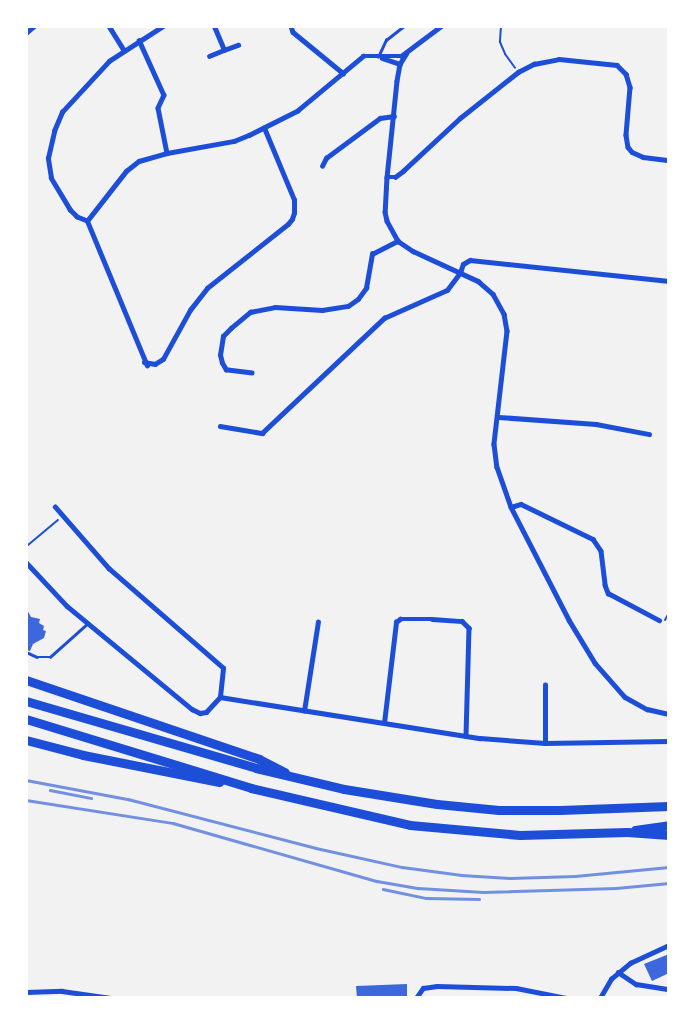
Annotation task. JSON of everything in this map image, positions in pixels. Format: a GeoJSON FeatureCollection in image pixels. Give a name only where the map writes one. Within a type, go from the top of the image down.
{"type":"FeatureCollection","features":[{"type":"Feature","properties":{"kind":"highway"},"geometry":{"type":"LineString","coordinates":[[26,680],[259,759],[299,778]]}},
{"type":"Feature","properties":{"kind":"highway"},"geometry":{"type":"LineString","coordinates":[[26,701],[256,768],[344,789],[437,804],[499,810],[644,808],[669,804]]}},
{"type":"Feature","properties":{"kind":"highway"},"geometry":{"type":"LineString","coordinates":[[26,719],[251,788]]}},
{"type":"Feature","properties":{"kind":"highway"},"geometry":{"type":"LineString","coordinates":[[26,740],[90,757],[251,788],[410,825],[550,836],[628,832],[669,834]]}},
{"type":"Feature","properties":{"kind":"highway"},"geometry":{"type":"LineString","coordinates":[[628,832],[669,825]]}},
{"type":"Feature","properties":{"kind":"street"},"geometry":{"type":"LineString","coordinates":[[26,33],[34,26]]}},
{"type":"Feature","properties":{"kind":"street"},"geometry":{"type":"LineString","coordinates":[[109,26],[124,50]]}},
{"type":"Feature","properties":{"kind":"street"},"geometry":{"type":"LineString","coordinates":[[163,26],[109,61],[62,112],[53,133],[48,158],[51,178],[70,210],[77,217],[87,221],[145,364],[155,364],[163,359],[190,310],[207,288],[292,219],[294,200],[264,128]]}},
{"type":"Feature","properties":{"kind":"street"},"geometry":{"type":"LineString","coordinates":[[214,26],[224,50]]}},
{"type":"Feature","properties":{"kind":"street"},"geometry":{"type":"LineString","coordinates":[[290,26],[293,32],[343,73]]}},
{"type":"Feature","properties":{"kind":"street"},"geometry":{"type":"LineString","coordinates":[[87,221],[126,171],[139,161],[166,153],[234,141],[264,128],[297,111],[363,56],[401,56],[408,53],[442,26]]}},
{"type":"Feature","properties":{"kind":"street"},"geometry":{"type":"LineString","coordinates":[[139,40],[164,94],[158,108],[166,153]]}},
{"type":"Feature","properties":{"kind":"street"},"geometry":{"type":"LineString","coordinates":[[209,56],[238,45]]}},
{"type":"Feature","properties":{"kind":"street"},"geometry":{"type":"LineString","coordinates":[[408,53],[400,64],[387,177],[385,212],[391,232],[398,241],[412,252],[460,273],[493,294],[504,314],[506,331],[499,417],[494,444],[497,467],[511,507],[569,620],[595,663],[625,697],[647,709],[669,714]]}},
{"type":"Feature","properties":{"kind":"street"},"geometry":{"type":"LineString","coordinates":[[378,57],[400,64]]}},
{"type":"Feature","properties":{"kind":"street"},"geometry":{"type":"LineString","coordinates":[[387,177],[395,177],[403,171],[460,118],[518,72],[534,64],[559,59],[618,65],[626,74],[630,87],[626,134],[628,147],[632,152],[643,157],[669,160]]}},
{"type":"Feature","properties":{"kind":"street"},"geometry":{"type":"LineString","coordinates":[[322,166],[326,158],[374,122],[387,116],[394,116]]}},
{"type":"Feature","properties":{"kind":"street"},"geometry":{"type":"LineString","coordinates":[[252,373],[226,370],[222,363],[220,355],[223,336],[231,328],[250,312],[275,308],[322,310],[348,306],[358,299],[366,288],[372,254],[398,241]]}},
{"type":"Feature","properties":{"kind":"street"},"geometry":{"type":"LineString","coordinates":[[220,426],[262,433],[384,318],[447,290],[460,273],[463,264],[470,260],[669,281]]}},
{"type":"Feature","properties":{"kind":"street"},"geometry":{"type":"LineString","coordinates":[[499,417],[596,424],[649,434]]}},
{"type":"Feature","properties":{"kind":"street"},"geometry":{"type":"LineString","coordinates":[[511,507],[521,504],[593,540],[601,551],[605,585],[608,593],[662,621]]}},
{"type":"Feature","properties":{"kind":"street"},"geometry":{"type":"LineString","coordinates":[[26,562],[56,594],[88,623],[192,709],[200,713],[206,712],[220,697],[223,668],[109,569],[55,507]]}},
{"type":"Feature","properties":{"kind":"street"},"geometry":{"type":"LineString","coordinates":[[384,723],[396,622],[400,619],[432,618],[462,621],[468,625],[466,736]]}},
{"type":"Feature","properties":{"kind":"street"},"geometry":{"type":"LineString","coordinates":[[304,711],[318,622]]}},
{"type":"Feature","properties":{"kind":"street"},"geometry":{"type":"LineString","coordinates":[[545,743],[546,685]]}},
{"type":"Feature","properties":{"kind":"street"},"geometry":{"type":"LineString","coordinates":[[220,697],[466,736],[545,743],[669,741]]}},
{"type":"Feature","properties":{"kind":"street"},"geometry":{"type":"LineString","coordinates":[[600,998],[611,979],[618,972],[630,963],[669,945]]}},
{"type":"Feature","properties":{"kind":"street"},"geometry":{"type":"LineString","coordinates":[[618,972],[636,984],[669,989]]}},
{"type":"Feature","properties":{"kind":"street"},"geometry":{"type":"LineString","coordinates":[[416,998],[422,988],[437,986],[516,988],[567,998]]}},
{"type":"Feature","properties":{"kind":"street"},"geometry":{"type":"LineString","coordinates":[[26,992],[62,991],[111,998]]}},
{"type":"Feature","properties":{"kind":"lane"},"geometry":{"type":"LineString","coordinates":[[378,57],[386,40],[404,26]]}},
{"type":"Feature","properties":{"kind":"lane"},"geometry":{"type":"LineString","coordinates":[[26,652],[37,657],[50,657],[88,623]]}},
{"type":"Feature","properties":{"kind":"path"},"geometry":{"type":"LineString","coordinates":[[501,26],[500,42],[505,54],[518,72]]}},
{"type":"Feature","properties":{"kind":"path"},"geometry":{"type":"LineString","coordinates":[[28,545],[62,517]]}},
{"type":"Feature","properties":{"kind":"path"},"geometry":{"type":"LineString","coordinates":[[662,621],[669,613]]}},
{"type":"Feature","properties":{"kind":"building"},"geometry":{"type":"Polygon","coordinates":[[[26,608],[31,617],[40,619],[39,623],[44,626],[43,630],[46,631],[44,638],[33,644],[30,651],[26,650],[26,608]]]}},
{"type":"Feature","properties":{"kind":"building"},"geometry":{"type":"Polygon","coordinates":[[[669,954],[669,973],[652,981],[644,964],[669,954]]]}},
{"type":"Feature","properties":{"kind":"building"},"geometry":{"type":"Polygon","coordinates":[[[407,984],[407,998],[357,998],[356,986],[407,984]]]}},
{"type":"Feature","properties":{"kind":"railway"},"geometry":{"type":"LineString","coordinates":[[26,780],[128,799],[316,848],[402,867],[461,875],[510,878],[575,876],[669,867]]}},
{"type":"Feature","properties":{"kind":"railway"},"geometry":{"type":"LineString","coordinates":[[50,790],[91,798]]}},
{"type":"Feature","properties":{"kind":"railway"},"geometry":{"type":"LineString","coordinates":[[26,800],[173,823],[377,881],[418,888],[483,892],[616,888],[669,883]]}},
{"type":"Feature","properties":{"kind":"railway"},"geometry":{"type":"LineString","coordinates":[[383,889],[426,898],[479,899]]}}]}
